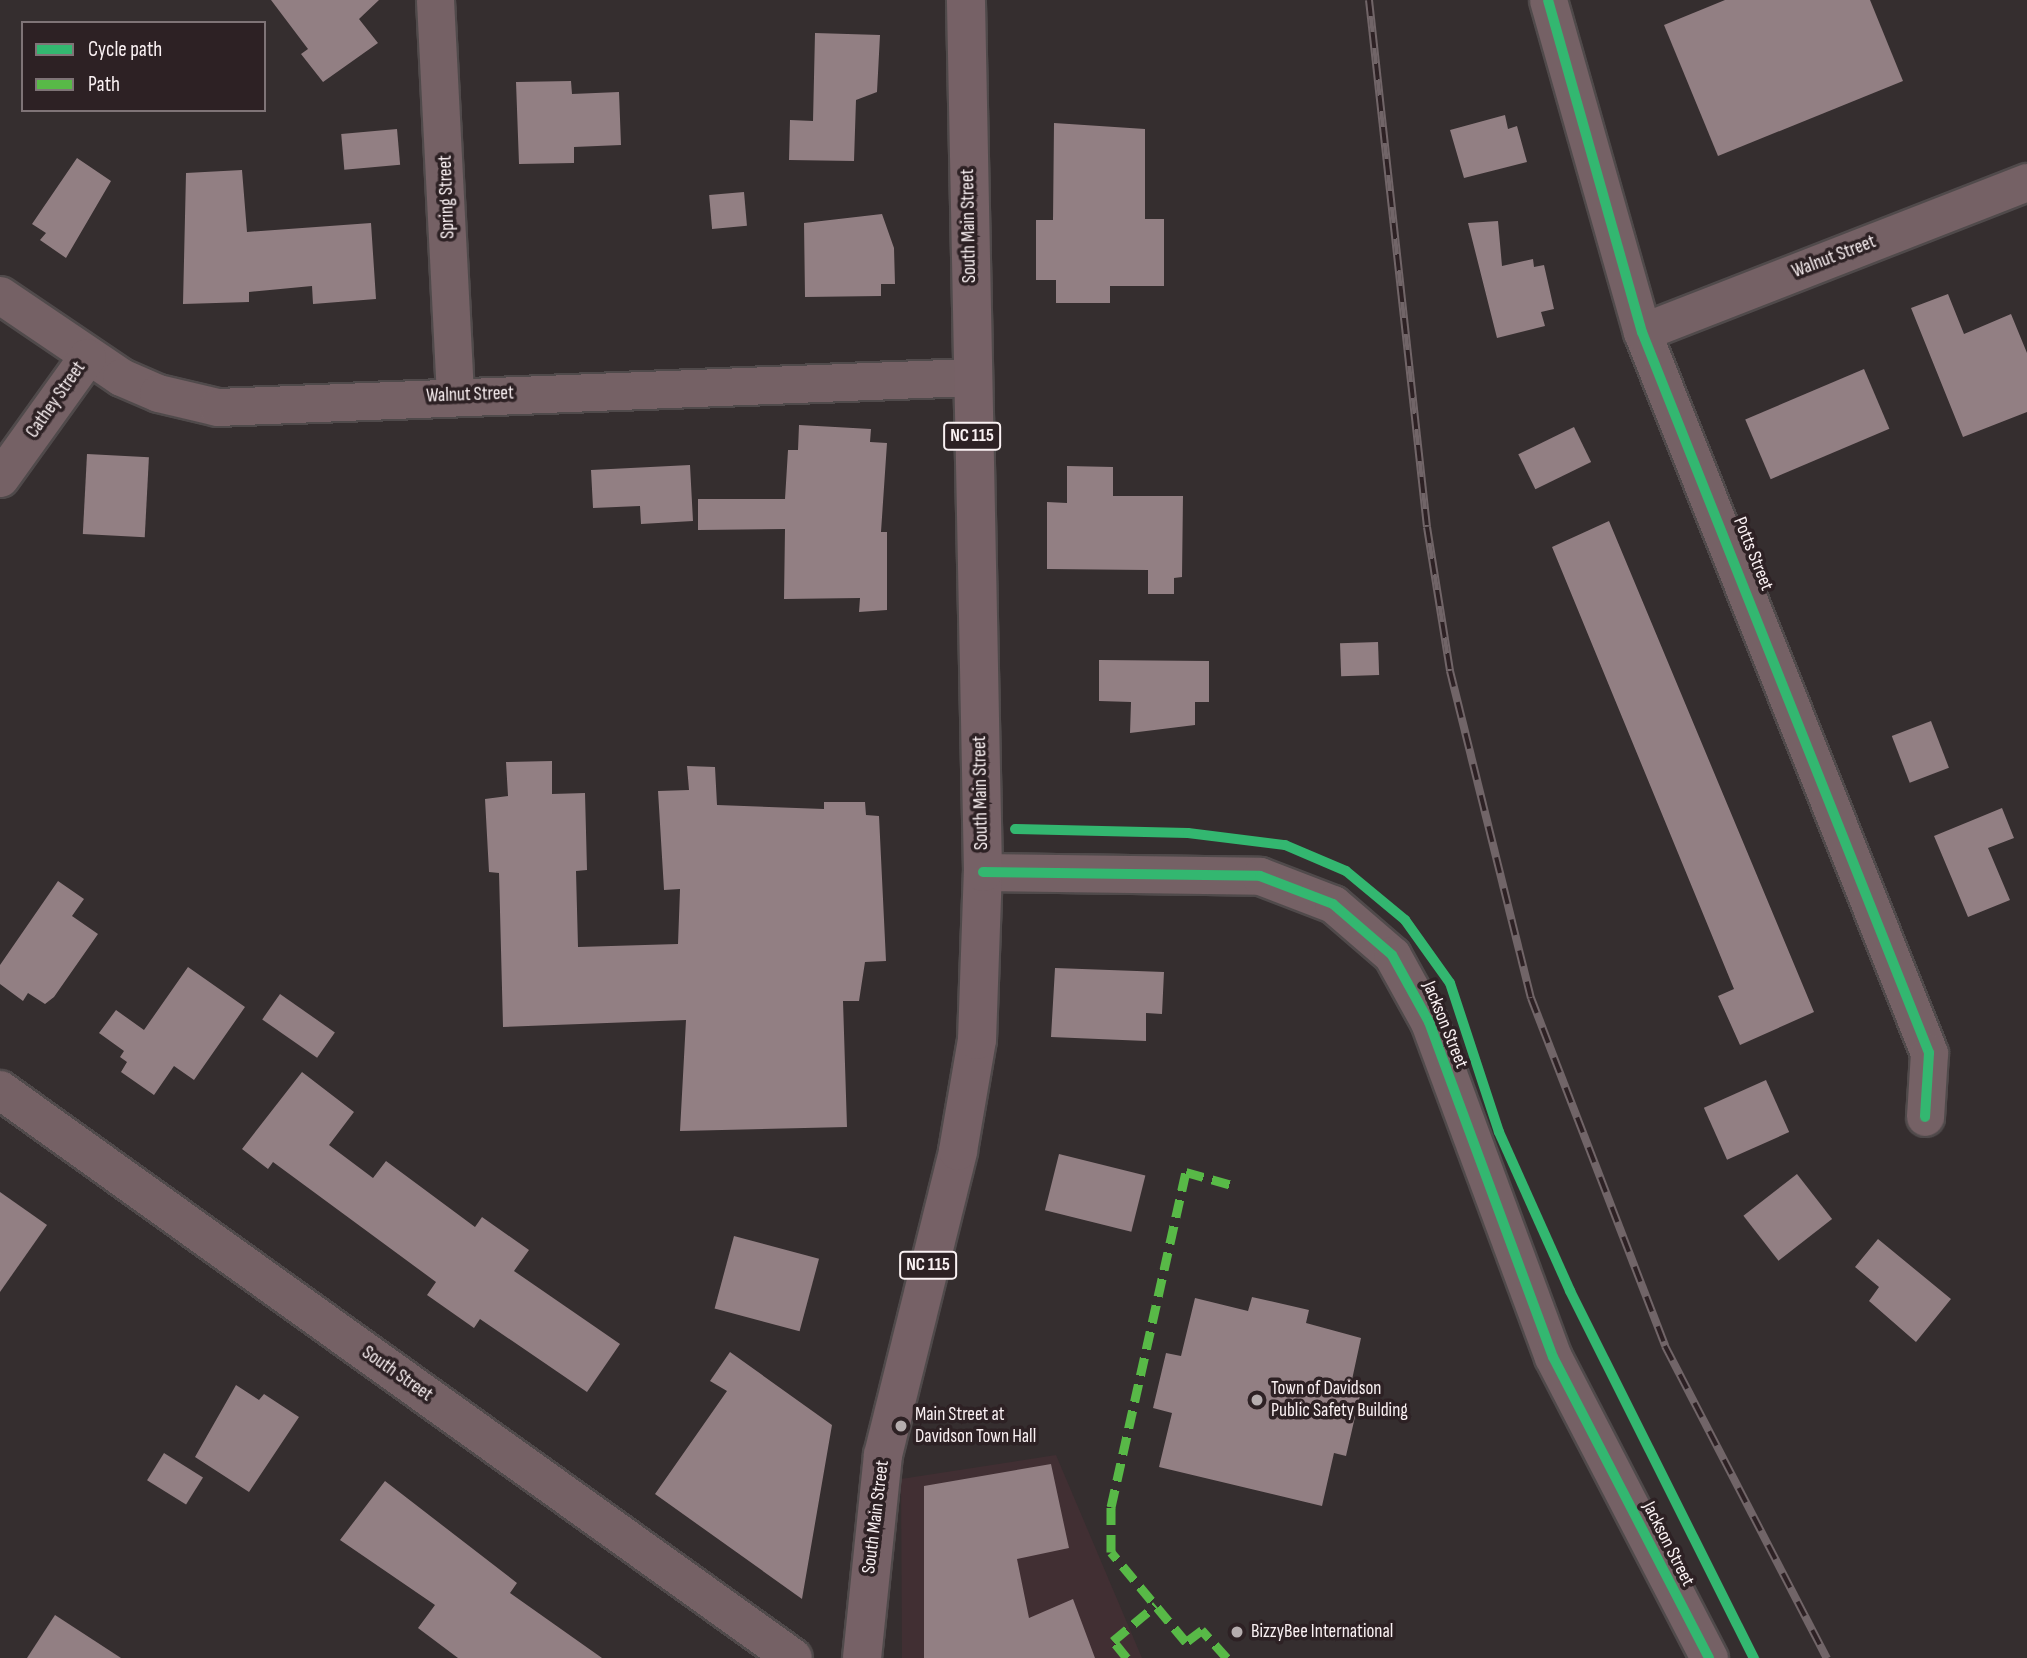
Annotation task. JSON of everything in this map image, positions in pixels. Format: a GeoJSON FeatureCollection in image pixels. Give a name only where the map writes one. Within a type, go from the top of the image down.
{"type":"FeatureCollection","features":[{"type":"Feature","properties":{"kind":"main road","name":"South Main Street"},"geometry":{"type":"LineString","coordinates":[[862,1658],[896,1388],[970,1094],[983,872],[971,377],[966,0]]}},
{"type":"Feature","properties":{"kind":"street","name":"Spring Street"},"geometry":{"type":"LineString","coordinates":[[436,0],[455,395]]}},
{"type":"Feature","properties":{"kind":"street","name":"Potts Street"},"geometry":{"type":"LineString","coordinates":[[1548,0],[1642,331],[1898,967],[1929,1053],[1925,1117]]}},
{"type":"Feature","properties":{"kind":"street","name":"Walnut Street"},"geometry":{"type":"LineString","coordinates":[[1642,331],[2027,182]]}},
{"type":"Feature","properties":{"kind":"street","name":"Walnut Street"},"geometry":{"type":"LineString","coordinates":[[0,295],[87,357],[158,393],[217,407],[455,395],[971,377]]}},
{"type":"Feature","properties":{"kind":"street","name":"Cathey Street"},"geometry":{"type":"LineString","coordinates":[[0,478],[87,357]]}},
{"type":"Feature","properties":{"kind":"street","name":"Jackson Street"},"geometry":{"type":"LineString","coordinates":[[983,872],[1260,876],[1333,904],[1392,955],[1429,1022],[1553,1357],[1709,1658]]}},
{"type":"Feature","properties":{"kind":"street","name":"South Street"},"geometry":{"type":"LineString","coordinates":[[0,1090],[793,1658]]}},
{"type":"Feature","properties":{"kind":"shaded area"},"geometry":{"type":"Polygon","coordinates":[[[1056,1455],[1142,1658],[902,1658],[901,1479],[1056,1455]]]}},
{"type":"Feature","properties":{"kind":"building"},"geometry":{"type":"Polygon","coordinates":[[[271,0],[379,0],[359,19],[378,43],[323,82],[301,54],[308,49],[271,0]]]}},
{"type":"Feature","properties":{"kind":"building"},"geometry":{"type":"Polygon","coordinates":[[[1725,0],[1870,0],[1903,81],[1718,156],[1664,25],[1725,0]]]}},
{"type":"Feature","properties":{"kind":"building"},"geometry":{"type":"Polygon","coordinates":[[[815,33],[880,35],[877,92],[856,100],[854,161],[789,160],[790,120],[813,121],[815,33]]]}},
{"type":"Feature","properties":{"kind":"building"},"geometry":{"type":"Polygon","coordinates":[[[571,81],[572,94],[619,92],[621,145],[574,147],[574,163],[519,164],[516,82],[571,81]]]}},
{"type":"Feature","properties":{"kind":"building"},"geometry":{"type":"Polygon","coordinates":[[[1505,115],[1508,129],[1517,126],[1527,162],[1464,178],[1450,130],[1505,115]]]}},
{"type":"Feature","properties":{"kind":"building"},"geometry":{"type":"Polygon","coordinates":[[[1054,123],[1145,129],[1145,219],[1164,219],[1164,286],[1110,286],[1110,303],[1056,303],[1056,280],[1036,280],[1036,220],[1053,220],[1054,123]]]}},
{"type":"Feature","properties":{"kind":"building"},"geometry":{"type":"Polygon","coordinates":[[[397,129],[400,165],[344,170],[341,134],[397,129]]]}},
{"type":"Feature","properties":{"kind":"building"},"geometry":{"type":"Polygon","coordinates":[[[77,158],[111,181],[66,258],[40,240],[46,233],[32,224],[77,158]]]}},
{"type":"Feature","properties":{"kind":"building"},"geometry":{"type":"Polygon","coordinates":[[[242,170],[247,232],[371,223],[376,299],[313,304],[312,286],[249,292],[249,302],[183,304],[186,173],[242,170]]]}},
{"type":"Feature","properties":{"kind":"building"},"geometry":{"type":"Polygon","coordinates":[[[744,192],[747,226],[712,229],[709,195],[744,192]]]}},
{"type":"Feature","properties":{"kind":"building"},"geometry":{"type":"Polygon","coordinates":[[[882,214],[894,248],[895,284],[881,284],[881,296],[805,297],[804,223],[882,214]]]}},
{"type":"Feature","properties":{"kind":"building"},"geometry":{"type":"Polygon","coordinates":[[[1498,221],[1502,266],[1533,259],[1534,267],[1544,265],[1554,309],[1541,312],[1545,326],[1497,338],[1468,223],[1498,221]]]}},
{"type":"Feature","properties":{"kind":"building"},"geometry":{"type":"Polygon","coordinates":[[[1948,294],[1964,334],[2011,314],[2027,353],[2027,412],[1963,437],[1911,308],[1948,294]]]}},
{"type":"Feature","properties":{"kind":"building"},"geometry":{"type":"Polygon","coordinates":[[[1864,369],[1889,429],[1771,479],[1745,419],[1864,369]]]}},
{"type":"Feature","properties":{"kind":"building"},"geometry":{"type":"Polygon","coordinates":[[[799,425],[871,429],[870,442],[887,443],[881,532],[887,532],[887,610],[859,612],[860,598],[784,599],[785,529],[698,530],[698,499],[785,499],[788,450],[798,450],[799,425]]]}},
{"type":"Feature","properties":{"kind":"building"},"geometry":{"type":"Polygon","coordinates":[[[1574,427],[1591,462],[1535,489],[1518,454],[1574,427]]]}},
{"type":"Feature","properties":{"kind":"building"},"geometry":{"type":"Polygon","coordinates":[[[87,454],[149,457],[145,537],[83,534],[87,454]]]}},
{"type":"Feature","properties":{"kind":"building"},"geometry":{"type":"Polygon","coordinates":[[[690,465],[693,521],[641,524],[640,506],[593,508],[591,470],[690,465]]]}},
{"type":"Feature","properties":{"kind":"building"},"geometry":{"type":"Polygon","coordinates":[[[1067,466],[1113,467],[1113,496],[1183,496],[1182,577],[1174,578],[1174,594],[1148,594],[1148,570],[1047,569],[1047,502],[1067,503],[1067,466]]]}},
{"type":"Feature","properties":{"kind":"building"},"geometry":{"type":"Polygon","coordinates":[[[1609,521],[1814,1012],[1740,1045],[1718,996],[1734,989],[1552,547],[1609,521]]]}},
{"type":"Feature","properties":{"kind":"building"},"geometry":{"type":"Polygon","coordinates":[[[1378,642],[1379,675],[1341,676],[1340,643],[1378,642]]]}},
{"type":"Feature","properties":{"kind":"building"},"geometry":{"type":"Polygon","coordinates":[[[1099,660],[1209,661],[1209,702],[1195,702],[1195,725],[1130,733],[1131,702],[1099,701],[1099,660]]]}},
{"type":"Feature","properties":{"kind":"building"},"geometry":{"type":"Polygon","coordinates":[[[1931,721],[1949,768],[1910,783],[1892,736],[1931,721]]]}},
{"type":"Feature","properties":{"kind":"building"},"geometry":{"type":"Polygon","coordinates":[[[552,761],[552,794],[585,793],[587,870],[576,871],[578,947],[678,944],[680,889],[664,890],[658,791],[689,790],[687,766],[715,767],[717,805],[824,809],[824,802],[865,802],[866,815],[879,816],[886,961],[865,962],[859,1001],[843,1001],[847,1127],[680,1131],[686,1020],[503,1027],[499,873],[489,872],[485,799],[508,796],[506,762],[552,761]]]}},
{"type":"Feature","properties":{"kind":"building"},"geometry":{"type":"Polygon","coordinates":[[[2002,808],[2014,838],[1988,848],[2010,900],[1968,917],[1934,836],[2002,808]]]}},
{"type":"Feature","properties":{"kind":"building"},"geometry":{"type":"Polygon","coordinates":[[[58,881],[84,899],[72,916],[98,934],[54,997],[45,1004],[28,993],[23,1001],[0,984],[0,965],[58,881]]]}},
{"type":"Feature","properties":{"kind":"building"},"geometry":{"type":"Polygon","coordinates":[[[188,967],[245,1007],[194,1080],[174,1066],[154,1095],[121,1072],[127,1062],[120,1057],[124,1051],[99,1033],[116,1010],[144,1030],[188,967]]]}},
{"type":"Feature","properties":{"kind":"building"},"geometry":{"type":"Polygon","coordinates":[[[1055,968],[1164,972],[1162,1014],[1146,1013],[1146,1041],[1051,1037],[1055,968]]]}},
{"type":"Feature","properties":{"kind":"building"},"geometry":{"type":"Polygon","coordinates":[[[280,994],[335,1032],[317,1058],[262,1019],[280,994]]]}},
{"type":"Feature","properties":{"kind":"building"},"geometry":{"type":"Polygon","coordinates":[[[302,1072],[354,1112],[329,1145],[373,1178],[386,1161],[475,1227],[482,1217],[529,1250],[514,1271],[620,1344],[587,1392],[480,1319],[474,1328],[427,1295],[436,1282],[273,1162],[268,1169],[242,1149],[302,1072]]]}},
{"type":"Feature","properties":{"kind":"building"},"geometry":{"type":"Polygon","coordinates":[[[1766,1080],[1789,1132],[1727,1160],[1704,1108],[1766,1080]]]}},
{"type":"Feature","properties":{"kind":"building"},"geometry":{"type":"Polygon","coordinates":[[[1059,1154],[1145,1176],[1131,1232],[1045,1210],[1059,1154]]]}},
{"type":"Feature","properties":{"kind":"building"},"geometry":{"type":"Polygon","coordinates":[[[1797,1174],[1832,1219],[1779,1261],[1743,1216],[1797,1174]]]}},
{"type":"Feature","properties":{"kind":"building"},"geometry":{"type":"Polygon","coordinates":[[[0,1192],[47,1225],[0,1292],[0,1192]]]}},
{"type":"Feature","properties":{"kind":"building"},"geometry":{"type":"Polygon","coordinates":[[[734,1236],[819,1259],[800,1331],[715,1308],[734,1236]]]}},
{"type":"Feature","properties":{"kind":"building"},"geometry":{"type":"Polygon","coordinates":[[[1878,1239],[1951,1299],[1916,1342],[1869,1301],[1879,1287],[1855,1267],[1878,1239]]]}},
{"type":"Feature","properties":{"kind":"building","name":"Town of Davidson Public Safety Building"},"geometry":{"type":"Polygon","coordinates":[[[1252,1297],[1309,1310],[1306,1323],[1361,1338],[1350,1389],[1361,1391],[1346,1456],[1334,1453],[1322,1506],[1159,1467],[1172,1413],[1153,1408],[1166,1353],[1181,1356],[1195,1298],[1248,1311],[1252,1297]]]}},
{"type":"Feature","properties":{"kind":"building"},"geometry":{"type":"Polygon","coordinates":[[[730,1352],[832,1425],[802,1599],[655,1494],[727,1391],[710,1381],[730,1352]]]}},
{"type":"Feature","properties":{"kind":"building"},"geometry":{"type":"Polygon","coordinates":[[[236,1385],[259,1400],[264,1394],[299,1417],[249,1492],[195,1457],[236,1385]]]}},
{"type":"Feature","properties":{"kind":"building"},"geometry":{"type":"Polygon","coordinates":[[[164,1453],[203,1477],[186,1505],[147,1480],[164,1453]]]}},
{"type":"Feature","properties":{"kind":"building"},"geometry":{"type":"Polygon","coordinates":[[[1051,1464],[1069,1548],[1017,1559],[1029,1618],[1073,1599],[1095,1658],[924,1658],[924,1486],[1051,1464]]]}},
{"type":"Feature","properties":{"kind":"building"},"geometry":{"type":"Polygon","coordinates":[[[385,1481],[517,1583],[510,1593],[602,1658],[458,1658],[418,1628],[435,1605],[340,1540],[385,1481]]]}},
{"type":"Feature","properties":{"kind":"building"},"geometry":{"type":"Polygon","coordinates":[[[55,1615],[121,1658],[27,1658],[55,1615]]]}},
{"type":"Feature","properties":{"kind":"railway"},"geometry":{"type":"LineString","coordinates":[[1369,0],[1427,527],[1450,671],[1531,998],[1665,1346],[1827,1658]]}},
{"type":"Feature","properties":{"kind":"marked path"},"geometry":{"type":"LineString","coordinates":[[1227,1658],[1202,1630],[1186,1642],[1111,1552],[1111,1507],[1186,1172],[1232,1185]]}},
{"type":"Feature","properties":{"kind":"marked path"},"geometry":{"type":"LineString","coordinates":[[1127,1658],[1113,1641],[1156,1605]]}},
{"type":"Feature","properties":{"kind":"cycle path"},"geometry":{"type":"LineString","coordinates":[[1548,0],[1642,332],[1929,1053],[1925,1117]]}},
{"type":"Feature","properties":{"kind":"cycle path"},"geometry":{"type":"LineString","coordinates":[[1015,829],[1188,833],[1285,845],[1346,871],[1405,920],[1450,983],[1499,1132],[1570,1291],[1754,1658]]}},
{"type":"Feature","properties":{"kind":"cycle path"},"geometry":{"type":"LineString","coordinates":[[983,872],[1260,876],[1333,904],[1392,955],[1429,1022],[1553,1357],[1709,1658]]}},
{"type":"Feature","properties":{"kind":"place","name":"Town of Davidson Public Safety Building"},"geometry":{"type":"Point","coordinates":[1257,1400]}},
{"type":"Feature","properties":{"kind":"place","name":"Main Street at Davidson Town Hall"},"geometry":{"type":"Point","coordinates":[901,1426]}},
{"type":"Feature","properties":{"kind":"place","name":"BizzyBee International"},"geometry":{"type":"Point","coordinates":[1237,1632]}}]}
